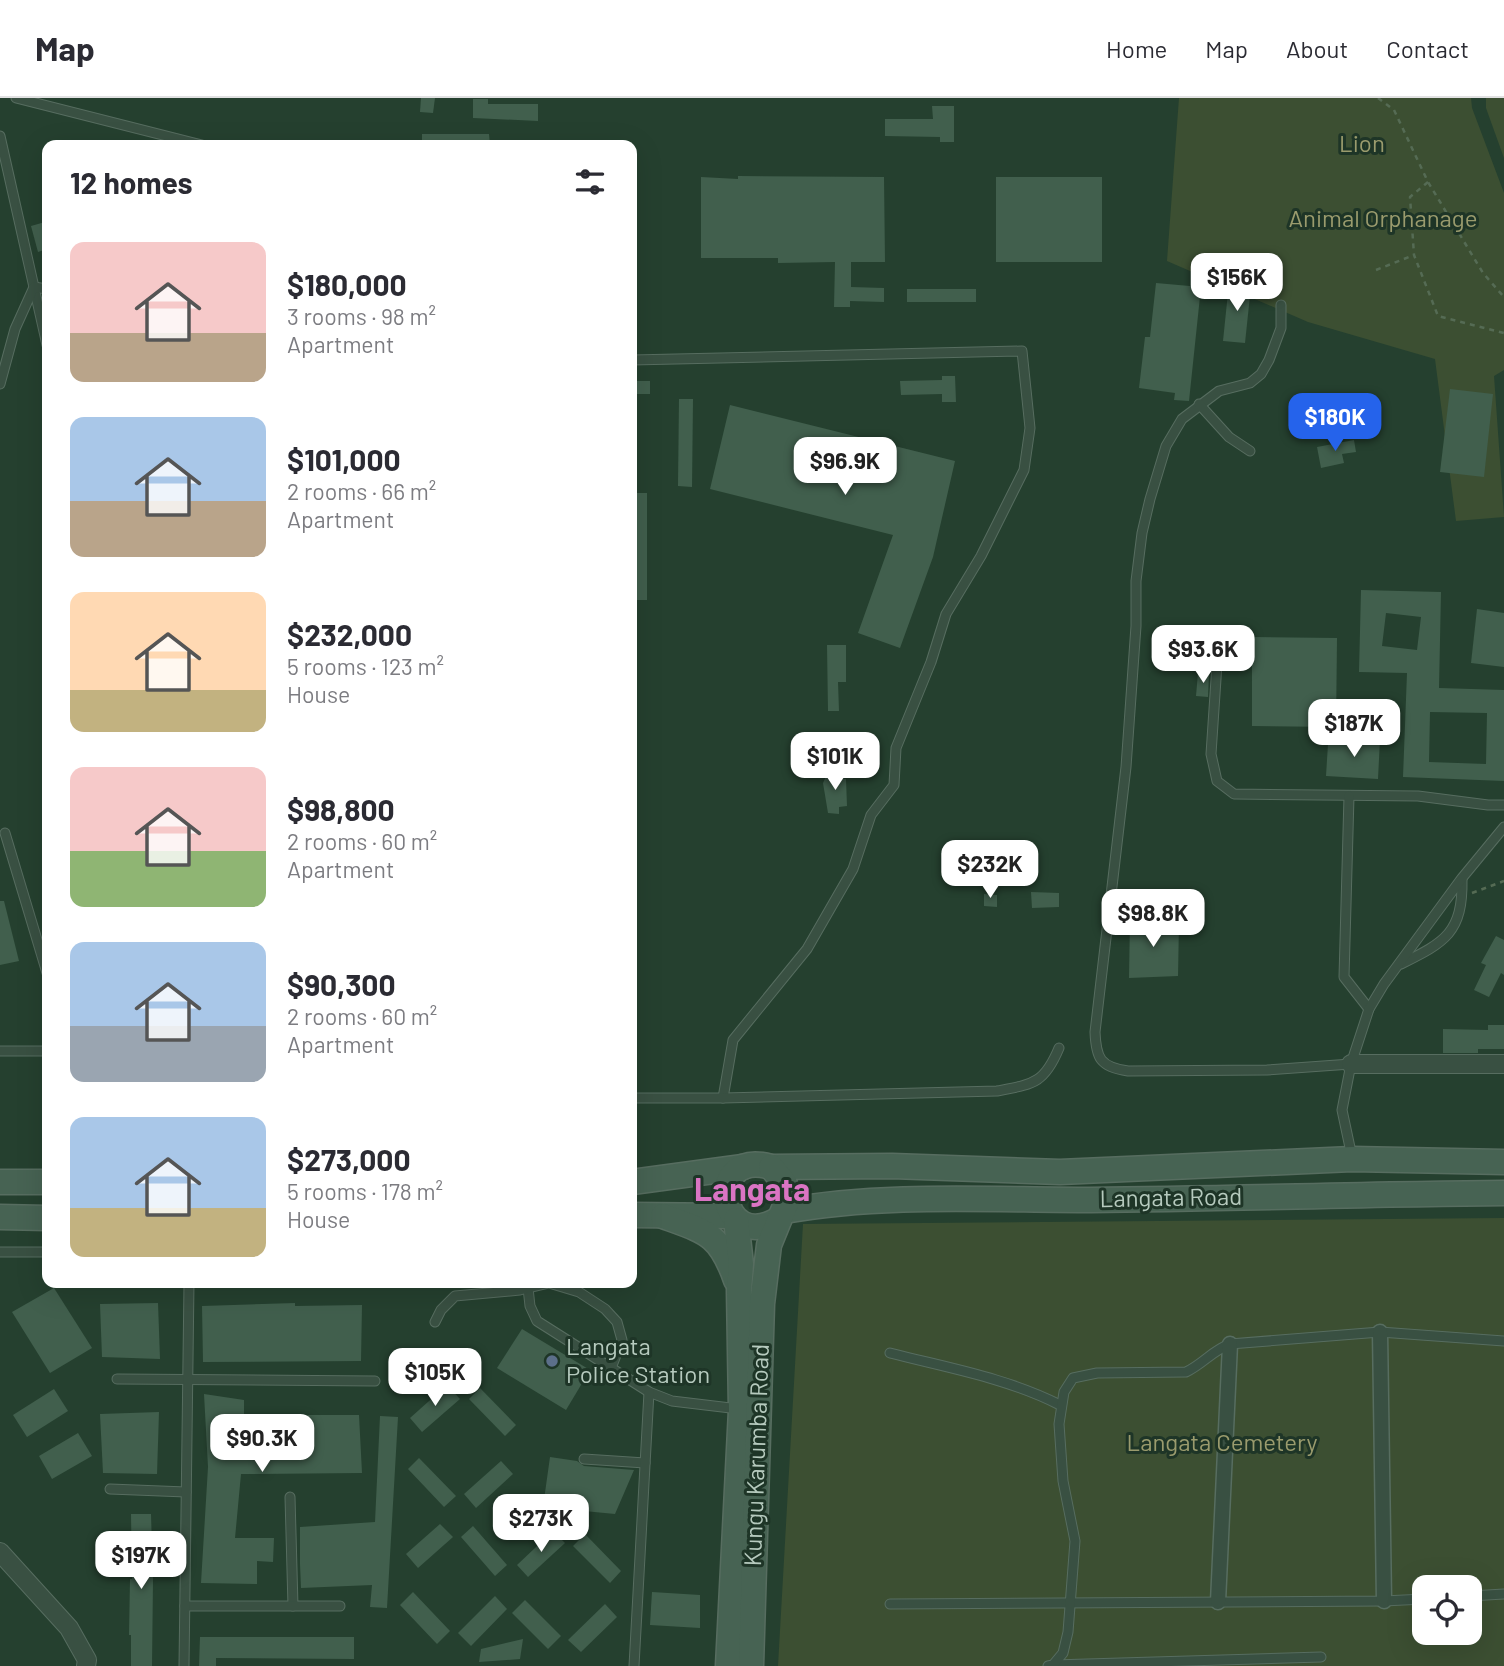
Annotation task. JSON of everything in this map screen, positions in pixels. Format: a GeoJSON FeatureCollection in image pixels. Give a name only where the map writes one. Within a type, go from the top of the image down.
{"type":"FeatureCollection","features":[{"type":"Feature","properties":{"kind":"main road","name":"Langata Road"},"geometry":{"type":"LineString","coordinates":[[771,1167],[892,1166],[1060,1172],[1352,1159],[1504,1162]]}},
{"type":"Feature","properties":{"kind":"main road"},"geometry":{"type":"LineString","coordinates":[[637,1181],[743,1167],[755,1163],[771,1167],[780,1176],[788,1193],[781,1215],[768,1226],[757,1227],[734,1218],[637,1215]]}},
{"type":"Feature","properties":{"kind":"main road"},"geometry":{"type":"LineString","coordinates":[[734,1218],[727,1205],[728,1183],[734,1173],[743,1167]]}},
{"type":"Feature","properties":{"kind":"main road"},"geometry":{"type":"LineString","coordinates":[[0,1182],[42,1182]]}},
{"type":"Feature","properties":{"kind":"main road","name":"Langata Road"},"geometry":{"type":"LineString","coordinates":[[781,1215],[838,1202],[1504,1193]]}},
{"type":"Feature","properties":{"kind":"main road","name":"Kungu Karumba Road"},"geometry":{"type":"LineString","coordinates":[[751,1666],[762,1304],[769,1245],[781,1215]]}},
{"type":"Feature","properties":{"kind":"main road"},"geometry":{"type":"LineString","coordinates":[[663,1216],[712,1238],[727,1255],[739,1290]]}},
{"type":"Feature","properties":{"kind":"main road"},"geometry":{"type":"LineString","coordinates":[[0,1217],[42,1218]]}},
{"type":"Feature","properties":{"kind":"main road","name":"Kungu Karumba Road"},"geometry":{"type":"LineString","coordinates":[[728,1666],[741,1410],[741,1264],[734,1218]]}},
{"type":"Feature","properties":{"kind":"street"},"geometry":{"type":"LineString","coordinates":[[1351,1064],[1504,1064]]}},
{"type":"Feature","properties":{"kind":"street"},"geometry":{"type":"LineString","coordinates":[[1380,1332],[1384,1601]]}},
{"type":"Feature","properties":{"kind":"street"},"geometry":{"type":"LineString","coordinates":[[1218,1602],[1230,1344]]}},
{"type":"Feature","properties":{"kind":"street"},"geometry":{"type":"LineString","coordinates":[[0,1552],[69,1628],[86,1660],[86,1666]]}},
{"type":"Feature","properties":{"kind":"lane"},"geometry":{"type":"LineString","coordinates":[[16,98],[182,140]]}},
{"type":"Feature","properties":{"kind":"lane"},"geometry":{"type":"LineString","coordinates":[[0,136],[42,323]]}},
{"type":"Feature","properties":{"kind":"lane"},"geometry":{"type":"LineString","coordinates":[[34,287],[42,288]]}},
{"type":"Feature","properties":{"kind":"lane"},"geometry":{"type":"LineString","coordinates":[[0,383],[15,329],[34,287]]}},
{"type":"Feature","properties":{"kind":"lane"},"geometry":{"type":"LineString","coordinates":[[1281,304],[1281,328],[1269,360],[1257,378],[1219,391],[1182,419],[1166,446],[1142,533],[1136,581],[1136,626],[1126,767],[1095,1050],[1098,1058],[1108,1066],[1128,1071],[1267,1070],[1351,1064]]}},
{"type":"Feature","properties":{"kind":"lane"},"geometry":{"type":"LineString","coordinates":[[637,360],[1022,351],[1030,428],[1024,470],[981,556],[946,614],[932,662],[896,748],[894,785],[871,815],[853,869],[807,949],[733,1040],[723,1098]]}},
{"type":"Feature","properties":{"kind":"lane"},"geometry":{"type":"LineString","coordinates":[[1199,404],[1229,437],[1250,451]]}},
{"type":"Feature","properties":{"kind":"lane"},"geometry":{"type":"LineString","coordinates":[[1217,649],[1211,754],[1217,781],[1234,794],[1418,796],[1504,805]]}},
{"type":"Feature","properties":{"kind":"lane"},"geometry":{"type":"LineString","coordinates":[[1349,796],[1344,977],[1369,1009]]}},
{"type":"Feature","properties":{"kind":"lane"},"geometry":{"type":"LineString","coordinates":[[1352,1159],[1342,1110],[1351,1064],[1369,1009],[1462,878],[1504,827]]}},
{"type":"Feature","properties":{"kind":"lane"},"geometry":{"type":"LineString","coordinates":[[5,833],[42,956]]}},
{"type":"Feature","properties":{"kind":"lane"},"geometry":{"type":"LineString","coordinates":[[1399,964],[1439,945],[1457,922],[1463,897],[1462,878]]}},
{"type":"Feature","properties":{"kind":"lane"},"geometry":{"type":"LineString","coordinates":[[637,1098],[997,1091],[1023,1086],[1041,1077],[1051,1069],[1059,1048]]}},
{"type":"Feature","properties":{"kind":"lane"},"geometry":{"type":"LineString","coordinates":[[0,1051],[42,1051]]}},
{"type":"Feature","properties":{"kind":"lane"},"geometry":{"type":"LineString","coordinates":[[0,1252],[42,1252]]}},
{"type":"Feature","properties":{"kind":"lane"},"geometry":{"type":"LineString","coordinates":[[184,1666],[189,1288]]}},
{"type":"Feature","properties":{"kind":"lane"},"geometry":{"type":"LineString","coordinates":[[435,1322],[441,1310],[455,1296],[528,1288],[530,1306],[537,1321],[649,1392],[672,1401],[741,1410]]}},
{"type":"Feature","properties":{"kind":"lane"},"geometry":{"type":"LineString","coordinates":[[566,1288],[579,1292],[605,1309],[617,1322],[622,1340],[611,1368]]}},
{"type":"Feature","properties":{"kind":"lane"},"geometry":{"type":"LineString","coordinates":[[1051,1666],[1063,1653],[1071,1603],[1076,1541],[1063,1481],[1059,1424],[1060,1405],[1073,1378],[1097,1373],[1186,1373],[1217,1349],[1230,1344],[1380,1332],[1504,1341]]}},
{"type":"Feature","properties":{"kind":"lane"},"geometry":{"type":"LineString","coordinates":[[890,1353],[1004,1381],[1035,1392],[1060,1405]]}},
{"type":"Feature","properties":{"kind":"lane"},"geometry":{"type":"LineString","coordinates":[[117,1379],[375,1381]]}},
{"type":"Feature","properties":{"kind":"lane"},"geometry":{"type":"LineString","coordinates":[[635,1666],[649,1392]]}},
{"type":"Feature","properties":{"kind":"lane"},"geometry":{"type":"LineString","coordinates":[[584,1460],[645,1463]]}},
{"type":"Feature","properties":{"kind":"lane"},"geometry":{"type":"LineString","coordinates":[[110,1489],[186,1492]]}},
{"type":"Feature","properties":{"kind":"lane"},"geometry":{"type":"LineString","coordinates":[[290,1497],[293,1606]]}},
{"type":"Feature","properties":{"kind":"lane"},"geometry":{"type":"LineString","coordinates":[[1482,1595],[1504,1594]]}},
{"type":"Feature","properties":{"kind":"lane"},"geometry":{"type":"LineString","coordinates":[[890,1604],[1412,1600]]}},
{"type":"Feature","properties":{"kind":"lane"},"geometry":{"type":"LineString","coordinates":[[185,1606],[340,1606]]}},
{"type":"Feature","properties":{"kind":"lane"},"geometry":{"type":"LineString","coordinates":[[1051,1666],[1321,1657]]}},
{"type":"Feature","properties":{"kind":"path"},"geometry":{"type":"LineString","coordinates":[[1378,98],[1394,110],[1427,182],[1483,273],[1504,297]]}},
{"type":"Feature","properties":{"kind":"path"},"geometry":{"type":"LineString","coordinates":[[1427,182],[1410,197],[1414,255],[1438,316],[1504,333]]}},
{"type":"Feature","properties":{"kind":"path"},"geometry":{"type":"LineString","coordinates":[[1376,270],[1414,255]]}},
{"type":"Feature","properties":{"kind":"path"},"geometry":{"type":"LineString","coordinates":[[1463,897],[1504,881]]}},
{"type":"Feature","properties":{"kind":"green space","name":"Animal Orphanage"},"geometry":{"type":"Polygon","coordinates":[[[1179,98],[1471,98],[1472,108],[1504,193],[1504,370],[1494,376],[1504,517],[1456,521],[1435,359],[1308,322],[1167,261],[1179,98]]]}},
{"type":"Feature","properties":{"kind":"green space"},"geometry":{"type":"Polygon","coordinates":[[[1486,98],[1504,98],[1504,158],[1486,108],[1486,98]]]}},
{"type":"Feature","properties":{"kind":"green space","name":"Langata Cemetery"},"geometry":{"type":"Polygon","coordinates":[[[1504,1218],[1504,1666],[778,1666],[803,1224],[1504,1218]]]}},
{"type":"Feature","properties":{"kind":"building"},"geometry":{"type":"Polygon","coordinates":[[[421,98],[435,98],[433,113],[420,112],[421,98]]]}},
{"type":"Feature","properties":{"kind":"building"},"geometry":{"type":"Polygon","coordinates":[[[473,99],[488,99],[488,104],[538,104],[538,121],[473,118],[473,99]]]}},
{"type":"Feature","properties":{"kind":"building"},"geometry":{"type":"Polygon","coordinates":[[[932,106],[954,106],[954,142],[940,142],[940,137],[885,136],[885,119],[933,119],[932,106]]]}},
{"type":"Feature","properties":{"kind":"building"},"geometry":{"type":"Polygon","coordinates":[[[422,134],[489,134],[490,140],[422,140],[422,134]]]}},
{"type":"Feature","properties":{"kind":"building"},"geometry":{"type":"Polygon","coordinates":[[[738,176],[884,177],[885,262],[851,262],[851,287],[884,288],[884,302],[850,301],[850,307],[834,307],[835,262],[778,263],[778,258],[701,258],[701,177],[738,179],[738,176]]]}},
{"type":"Feature","properties":{"kind":"building"},"geometry":{"type":"Polygon","coordinates":[[[996,177],[1102,177],[1102,262],[996,262],[996,177]]]}},
{"type":"Feature","properties":{"kind":"building"},"geometry":{"type":"Polygon","coordinates":[[[42,223],[42,251],[38,252],[31,226],[42,223]]]}},
{"type":"Feature","properties":{"kind":"building"},"geometry":{"type":"Polygon","coordinates":[[[1156,283],[1201,287],[1189,401],[1174,400],[1175,393],[1139,388],[1145,337],[1150,337],[1156,283]]]}},
{"type":"Feature","properties":{"kind":"building"},"geometry":{"type":"Polygon","coordinates":[[[1229,283],[1251,286],[1245,343],[1223,341],[1229,283]]]}},
{"type":"Feature","properties":{"kind":"building"},"geometry":{"type":"Polygon","coordinates":[[[907,289],[976,289],[976,302],[907,302],[907,289]]]}},
{"type":"Feature","properties":{"kind":"building"},"geometry":{"type":"Polygon","coordinates":[[[942,376],[955,376],[956,402],[942,402],[942,394],[901,395],[900,381],[942,380],[942,376]]]}},
{"type":"Feature","properties":{"kind":"building"},"geometry":{"type":"Polygon","coordinates":[[[637,381],[650,381],[650,394],[637,394],[637,381]]]}},
{"type":"Feature","properties":{"kind":"building"},"geometry":{"type":"Polygon","coordinates":[[[1450,389],[1493,394],[1484,477],[1440,472],[1450,389]]]}},
{"type":"Feature","properties":{"kind":"building"},"geometry":{"type":"Polygon","coordinates":[[[679,399],[693,399],[692,487],[678,486],[679,399]]]}},
{"type":"Feature","properties":{"kind":"building"},"geometry":{"type":"Polygon","coordinates":[[[730,405],[955,461],[933,557],[900,648],[858,633],[893,535],[710,489],[730,405]]]}},
{"type":"Feature","properties":{"kind":"building"},"geometry":{"type":"Polygon","coordinates":[[[1354,440],[1356,452],[1342,454],[1344,463],[1321,468],[1317,447],[1354,440]]]}},
{"type":"Feature","properties":{"kind":"building"},"geometry":{"type":"Polygon","coordinates":[[[637,493],[647,493],[647,600],[637,600],[637,493]]]}},
{"type":"Feature","properties":{"kind":"building"},"geometry":{"type":"Polygon","coordinates":[[[1361,590],[1441,592],[1439,688],[1504,690],[1504,781],[1403,777],[1407,673],[1359,672],[1361,590]],[[1386,613],[1382,646],[1417,650],[1421,617],[1386,613]],[[1430,712],[1429,762],[1486,764],[1487,713],[1430,712]]]}},
{"type":"Feature","properties":{"kind":"building"},"geometry":{"type":"Polygon","coordinates":[[[1477,609],[1504,613],[1504,667],[1471,663],[1477,609]]]}},
{"type":"Feature","properties":{"kind":"building"},"geometry":{"type":"Polygon","coordinates":[[[1252,637],[1337,638],[1336,727],[1252,726],[1252,637]]]}},
{"type":"Feature","properties":{"kind":"building"},"geometry":{"type":"Polygon","coordinates":[[[827,645],[846,645],[846,682],[838,682],[839,711],[828,711],[827,645]]]}},
{"type":"Feature","properties":{"kind":"building"},"geometry":{"type":"Polygon","coordinates":[[[1198,673],[1209,674],[1208,697],[1196,696],[1198,673]]]}},
{"type":"Feature","properties":{"kind":"building"},"geometry":{"type":"Polygon","coordinates":[[[1357,737],[1380,739],[1378,779],[1326,776],[1328,744],[1357,744],[1357,737]]]}},
{"type":"Feature","properties":{"kind":"building"},"geometry":{"type":"Polygon","coordinates":[[[828,772],[838,772],[839,778],[846,779],[847,806],[839,807],[839,814],[828,813],[823,783],[828,772]]]}},
{"type":"Feature","properties":{"kind":"building"},"geometry":{"type":"Polygon","coordinates":[[[1031,892],[1059,893],[1059,907],[1032,908],[1031,892]]]}},
{"type":"Feature","properties":{"kind":"building"},"geometry":{"type":"Polygon","coordinates":[[[984,894],[997,895],[997,907],[984,906],[984,894]]]}},
{"type":"Feature","properties":{"kind":"building"},"geometry":{"type":"Polygon","coordinates":[[[0,901],[4,901],[19,961],[0,965],[0,901]]]}},
{"type":"Feature","properties":{"kind":"building"},"geometry":{"type":"Polygon","coordinates":[[[1130,918],[1179,923],[1178,976],[1129,978],[1130,918]]]}},
{"type":"Feature","properties":{"kind":"building"},"geometry":{"type":"Polygon","coordinates":[[[1496,936],[1504,940],[1504,975],[1501,973],[1489,997],[1474,990],[1486,965],[1481,963],[1496,936]]]}},
{"type":"Feature","properties":{"kind":"building"},"geometry":{"type":"Polygon","coordinates":[[[1488,1025],[1504,1025],[1504,1049],[1478,1049],[1478,1053],[1443,1053],[1443,1029],[1488,1030],[1488,1025]]]}},
{"type":"Feature","properties":{"kind":"building"},"geometry":{"type":"Polygon","coordinates":[[[54,1288],[92,1348],[50,1373],[12,1312],[54,1288]]]}},
{"type":"Feature","properties":{"kind":"building"},"geometry":{"type":"Polygon","coordinates":[[[158,1303],[160,1359],[102,1357],[100,1304],[158,1303]]]}},
{"type":"Feature","properties":{"kind":"building"},"geometry":{"type":"Polygon","coordinates":[[[295,1303],[295,1306],[362,1305],[361,1361],[203,1362],[202,1306],[295,1303]]]}},
{"type":"Feature","properties":{"kind":"building"},"geometry":{"type":"Polygon","coordinates":[[[522,1329],[590,1370],[566,1410],[497,1368],[522,1329]]]}},
{"type":"Feature","properties":{"kind":"building"},"geometry":{"type":"Polygon","coordinates":[[[447,1385],[460,1399],[422,1432],[410,1418],[447,1385]]]}},
{"type":"Feature","properties":{"kind":"building"},"geometry":{"type":"Polygon","coordinates":[[[480,1388],[516,1425],[505,1436],[469,1399],[480,1388]]]}},
{"type":"Feature","properties":{"kind":"building"},"geometry":{"type":"Polygon","coordinates":[[[54,1389],[68,1411],[27,1437],[13,1415],[54,1389]]]}},
{"type":"Feature","properties":{"kind":"building"},"geometry":{"type":"Polygon","coordinates":[[[204,1394],[244,1400],[244,1415],[359,1415],[362,1473],[241,1474],[235,1538],[274,1538],[273,1562],[257,1561],[257,1584],[201,1583],[208,1467],[204,1394]]]}},
{"type":"Feature","properties":{"kind":"building"},"geometry":{"type":"Polygon","coordinates":[[[159,1412],[157,1474],[103,1473],[100,1414],[159,1412]]]}},
{"type":"Feature","properties":{"kind":"building"},"geometry":{"type":"Polygon","coordinates":[[[380,1416],[398,1417],[387,1608],[370,1607],[372,1585],[301,1588],[300,1564],[300,1527],[375,1522],[380,1416]]]}},
{"type":"Feature","properties":{"kind":"building"},"geometry":{"type":"Polygon","coordinates":[[[78,1433],[92,1456],[52,1479],[39,1456],[78,1433]]]}},
{"type":"Feature","properties":{"kind":"building"},"geometry":{"type":"Polygon","coordinates":[[[550,1457],[577,1461],[584,1466],[634,1470],[615,1514],[543,1507],[550,1457]]]}},
{"type":"Feature","properties":{"kind":"building"},"geometry":{"type":"Polygon","coordinates":[[[419,1458],[456,1496],[444,1507],[408,1469],[419,1458]]]}},
{"type":"Feature","properties":{"kind":"building"},"geometry":{"type":"Polygon","coordinates":[[[501,1461],[513,1474],[476,1508],[464,1494],[501,1461]]]}},
{"type":"Feature","properties":{"kind":"building"},"geometry":{"type":"Polygon","coordinates":[[[131,1514],[151,1514],[152,1666],[131,1666],[131,1514]]]}},
{"type":"Feature","properties":{"kind":"building"},"geometry":{"type":"Polygon","coordinates":[[[440,1524],[453,1537],[418,1568],[406,1554],[440,1524]]]}},
{"type":"Feature","properties":{"kind":"building"},"geometry":{"type":"Polygon","coordinates":[[[473,1526],[507,1565],[495,1576],[461,1537],[473,1526]]]}},
{"type":"Feature","properties":{"kind":"building"},"geometry":{"type":"Polygon","coordinates":[[[553,1531],[565,1543],[528,1577],[517,1565],[553,1531]]]}},
{"type":"Feature","properties":{"kind":"building"},"geometry":{"type":"Polygon","coordinates":[[[585,1534],[621,1571],[610,1583],[573,1546],[585,1534]]]}},
{"type":"Feature","properties":{"kind":"building"},"geometry":{"type":"Polygon","coordinates":[[[413,1592],[450,1631],[437,1644],[400,1605],[413,1592]]]}},
{"type":"Feature","properties":{"kind":"building"},"geometry":{"type":"Polygon","coordinates":[[[652,1592],[700,1595],[700,1628],[650,1625],[652,1592]]]}},
{"type":"Feature","properties":{"kind":"building"},"geometry":{"type":"Polygon","coordinates":[[[495,1596],[507,1609],[471,1646],[458,1633],[495,1596]]]}},
{"type":"Feature","properties":{"kind":"building"},"geometry":{"type":"Polygon","coordinates":[[[525,1600],[561,1636],[548,1649],[512,1613],[525,1600]]]}},
{"type":"Feature","properties":{"kind":"building"},"geometry":{"type":"Polygon","coordinates":[[[605,1604],[617,1617],[581,1652],[568,1640],[605,1604]]]}},
{"type":"Feature","properties":{"kind":"building"},"geometry":{"type":"Polygon","coordinates":[[[200,1637],[354,1637],[354,1659],[216,1658],[216,1666],[199,1666],[200,1637]]]}},
{"type":"Feature","properties":{"kind":"building"},"geometry":{"type":"Polygon","coordinates":[[[523,1639],[520,1659],[479,1662],[481,1649],[523,1639]]]}},
{"type":"Feature","properties":{"kind":"place","name":"Langata Police Station"},"geometry":{"type":"Point","coordinates":[552,1361]}},
{"type":"Feature","properties":{"kind":"district","name":"Langata"},"geometry":{"type":"Point","coordinates":[752,1190]}},
{"type":"Feature","properties":{"kind":"park label","name":"Lion"},"geometry":{"type":"Point","coordinates":[1362,144]}}]}
